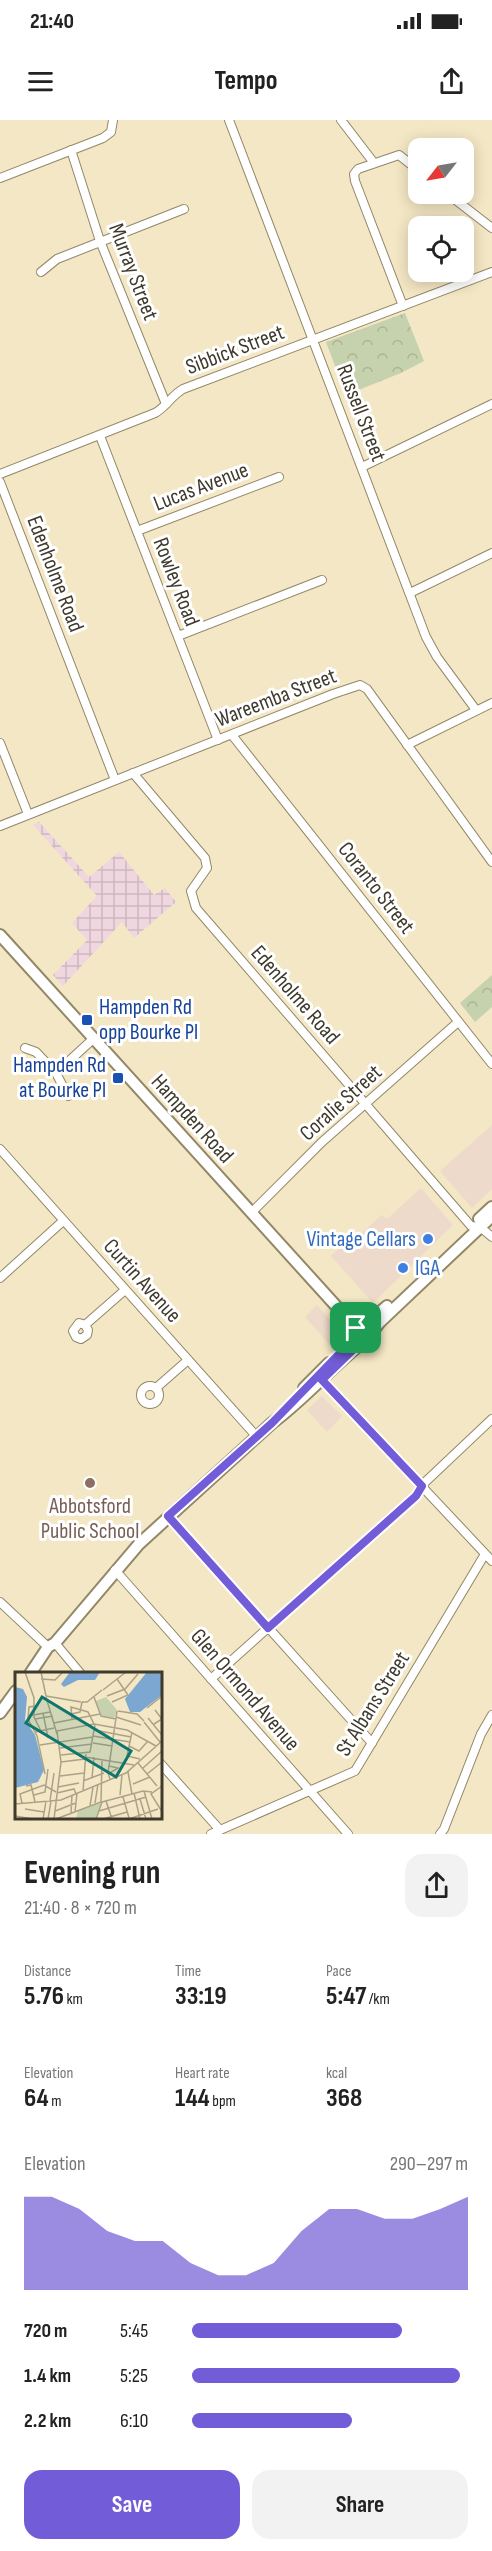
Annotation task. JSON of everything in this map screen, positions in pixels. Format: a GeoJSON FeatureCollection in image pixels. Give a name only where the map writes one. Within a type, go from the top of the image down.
{"type":"FeatureCollection","features":[{"type":"Feature","properties":{"kind":"main road","name":"Hampden Road"},"geometry":{"type":"LineString","coordinates":[[0,935],[357,1329],[356,1340],[367,1338]]}},
{"type":"Feature","properties":{"kind":"main road"},"geometry":{"type":"LineString","coordinates":[[320,1378],[367,1338],[476,1227],[492,1207]]}},
{"type":"Feature","properties":{"kind":"main road"},"geometry":{"type":"LineString","coordinates":[[31,1672],[51,1645],[115,1570],[168,1516],[272,1423],[294,1407],[346,1347],[357,1329],[377,1315],[476,1227],[492,1216]]}},
{"type":"Feature","properties":{"kind":"main road"},"geometry":{"type":"LineString","coordinates":[[0,1713],[15,1692]]}},
{"type":"Feature","properties":{"kind":"street"},"geometry":{"type":"LineString","coordinates":[[0,178],[107,136],[111,132],[113,120]]}},
{"type":"Feature","properties":{"kind":"street","name":"Russell Street"},"geometry":{"type":"LineString","coordinates":[[229,120],[432,650],[476,710]]}},
{"type":"Feature","properties":{"kind":"street"},"geometry":{"type":"LineString","coordinates":[[341,120],[374,163]]}},
{"type":"Feature","properties":{"kind":"street","name":"Murray Street"},"geometry":{"type":"LineString","coordinates":[[71,150],[100,241],[166,404]]}},
{"type":"Feature","properties":{"kind":"street"},"geometry":{"type":"LineString","coordinates":[[403,306],[354,174],[358,169],[399,155],[408,162]]}},
{"type":"Feature","properties":{"kind":"street"},"geometry":{"type":"LineString","coordinates":[[461,204],[492,228]]}},
{"type":"Feature","properties":{"kind":"street"},"geometry":{"type":"LineString","coordinates":[[40,272],[57,260],[100,241],[184,209]]}},
{"type":"Feature","properties":{"kind":"street","name":"Sibbick Street"},"geometry":{"type":"LineString","coordinates":[[0,474],[154,413],[174,394],[183,389],[492,272]]}},
{"type":"Feature","properties":{"kind":"street"},"geometry":{"type":"LineString","coordinates":[[362,467],[492,404]]}},
{"type":"Feature","properties":{"kind":"street","name":"Rowley Road"},"geometry":{"type":"LineString","coordinates":[[100,436],[218,740]]}},
{"type":"Feature","properties":{"kind":"street","name":"Lucas Avenue"},"geometry":{"type":"LineString","coordinates":[[137,531],[279,477]]}},
{"type":"Feature","properties":{"kind":"street","name":"Edenholme Road"},"geometry":{"type":"LineString","coordinates":[[0,482],[115,780]]}},
{"type":"Feature","properties":{"kind":"street"},"geometry":{"type":"LineString","coordinates":[[410,593],[492,553]]}},
{"type":"Feature","properties":{"kind":"street"},"geometry":{"type":"LineString","coordinates":[[178,636],[322,580]]}},
{"type":"Feature","properties":{"kind":"street","name":"Wareemba Street"},"geometry":{"type":"LineString","coordinates":[[0,826],[360,686],[367,689],[492,862]]}},
{"type":"Feature","properties":{"kind":"street"},"geometry":{"type":"LineString","coordinates":[[407,745],[492,703]]}},
{"type":"Feature","properties":{"kind":"street","name":"Coranto Street"},"geometry":{"type":"LineString","coordinates":[[232,735],[492,1064]]}},
{"type":"Feature","properties":{"kind":"street"},"geometry":{"type":"LineString","coordinates":[[0,743],[28,814]]}},
{"type":"Feature","properties":{"kind":"street","name":"Edenholme Road"},"geometry":{"type":"LineString","coordinates":[[133,773],[200,850],[207,862],[205,873],[191,891],[196,908],[365,1104],[476,1227],[492,1237]]}},
{"type":"Feature","properties":{"kind":"street","name":"Coralie Street"},"geometry":{"type":"LineString","coordinates":[[251,1214],[322,1142],[458,1022]]}},
{"type":"Feature","properties":{"kind":"street"},"geometry":{"type":"LineString","coordinates":[[56,1073],[93,1039]]}},
{"type":"Feature","properties":{"kind":"street"},"geometry":{"type":"LineString","coordinates":[[25,1048],[36,1052],[56,1073],[68,1096]]}},
{"type":"Feature","properties":{"kind":"street","name":"Curtin Avenue"},"geometry":{"type":"LineString","coordinates":[[0,1149],[257,1437]]}},
{"type":"Feature","properties":{"kind":"street"},"geometry":{"type":"LineString","coordinates":[[0,1278],[63,1221]]}},
{"type":"Feature","properties":{"kind":"street"},"geometry":{"type":"LineString","coordinates":[[86,1325],[125,1290]]}},
{"type":"Feature","properties":{"kind":"street"},"geometry":{"type":"LineString","coordinates":[[156,1388],[188,1360]]}},
{"type":"Feature","properties":{"kind":"street"},"geometry":{"type":"LineString","coordinates":[[320,1378],[492,1561]]}},
{"type":"Feature","properties":{"kind":"street"},"geometry":{"type":"LineString","coordinates":[[211,1679],[416,1496],[422,1486],[492,1419]]}},
{"type":"Feature","properties":{"kind":"street"},"geometry":{"type":"LineString","coordinates":[[168,1516],[372,1743]]}},
{"type":"Feature","properties":{"kind":"street","name":"St Albans Street"},"geometry":{"type":"LineString","coordinates":[[211,1834],[355,1771],[485,1554]]}},
{"type":"Feature","properties":{"kind":"street","name":"Glen Ormond Avenue"},"geometry":{"type":"LineString","coordinates":[[115,1570],[348,1834]]}},
{"type":"Feature","properties":{"kind":"street"},"geometry":{"type":"LineString","coordinates":[[0,1602],[79,1672]]}},
{"type":"Feature","properties":{"kind":"street"},"geometry":{"type":"LineString","coordinates":[[440,1834],[444,1829],[481,1734],[492,1715]]}},
{"type":"Feature","properties":{"kind":"street"},"geometry":{"type":"LineString","coordinates":[[162,1765],[220,1830]]}},
{"type":"Feature","properties":{"kind":"shaded area"},"geometry":{"type":"Polygon","coordinates":[[[39,822],[89,877],[119,852],[154,895],[165,888],[176,902],[134,938],[122,922],[63,986],[53,975],[87,940],[72,923],[97,896],[33,825],[39,822]]]}},
{"type":"Feature","properties":{"kind":"shaded area"},"geometry":{"type":"Polygon","coordinates":[[[492,1125],[492,1189],[472,1208],[440,1171],[492,1125]]]}},
{"type":"Feature","properties":{"kind":"shaded area"},"geometry":{"type":"Polygon","coordinates":[[[421,1188],[453,1225],[373,1303],[331,1256],[346,1241],[349,1244],[382,1215],[387,1219],[421,1188]]]}},
{"type":"Feature","properties":{"kind":"shaded area"},"geometry":{"type":"Polygon","coordinates":[[[317,1305],[341,1332],[330,1345],[305,1317],[317,1305]]]}},
{"type":"Feature","properties":{"kind":"shaded area"},"geometry":{"type":"Polygon","coordinates":[[[322,1396],[342,1416],[327,1432],[307,1410],[322,1396]]]}},
{"type":"Feature","properties":{"kind":"green space"},"geometry":{"type":"Polygon","coordinates":[[[405,313],[424,361],[401,373],[346,395],[326,342],[405,313]]]}},
{"type":"Feature","properties":{"kind":"green space"},"geometry":{"type":"Polygon","coordinates":[[[492,975],[492,1007],[475,1022],[460,1003],[492,975]]]}},
{"type":"Feature","properties":{"kind":"place","name":"Hampden Rd opp Bourke Pl"},"geometry":{"type":"Point","coordinates":[87,1020]}},
{"type":"Feature","properties":{"kind":"place","name":"Hampden Rd at Bourke Pl"},"geometry":{"type":"Point","coordinates":[118,1078]}},
{"type":"Feature","properties":{"kind":"place","name":"Vintage Cellars"},"geometry":{"type":"Point","coordinates":[428,1239]}},
{"type":"Feature","properties":{"kind":"place","name":"IGA"},"geometry":{"type":"Point","coordinates":[403,1268]}},
{"type":"Feature","properties":{"kind":"place","name":"Abbotsford Public School"},"geometry":{"type":"Point","coordinates":[90,1483]}},
{"type":"Feature","properties":{"kind":"route"},"geometry":{"type":"LineString","coordinates":[[360,1325],[368,1327],[370,1332],[368,1339],[354,1349],[322,1380],[422,1486],[416,1496],[268,1628],[168,1516],[272,1423],[346,1347],[356,1328],[360,1325]]}}]}
